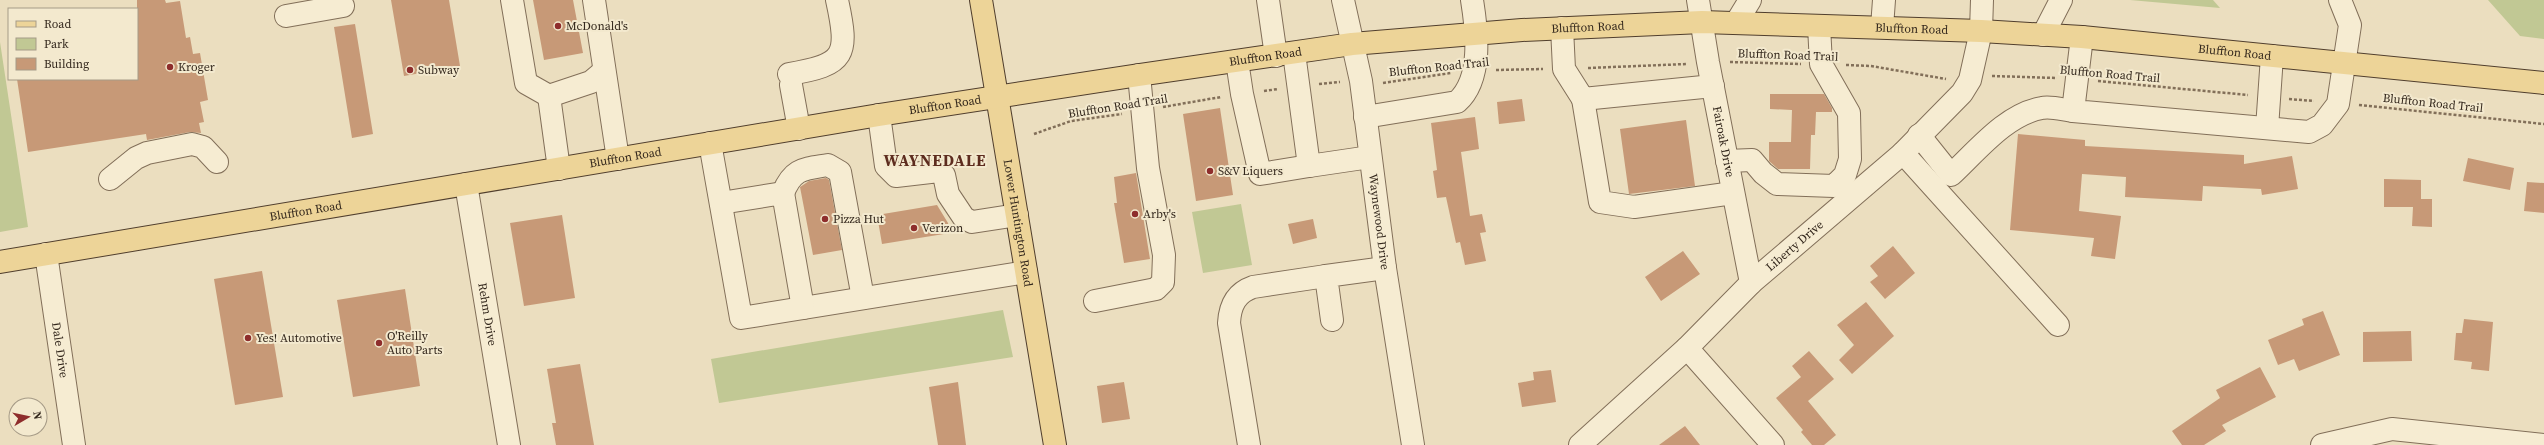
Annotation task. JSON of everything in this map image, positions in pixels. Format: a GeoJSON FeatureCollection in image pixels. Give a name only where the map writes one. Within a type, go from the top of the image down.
{"type":"FeatureCollection","features":[{"type":"Feature","properties":{"kind":"main road","name":"Lower Huntington Road"},"geometry":{"type":"LineString","coordinates":[[981,0],[1055,445]]}},
{"type":"Feature","properties":{"kind":"main road","name":"Bluffton Road"},"geometry":{"type":"LineString","coordinates":[[0,262],[879,115],[1139,75],[1352,44],[1562,28],[1702,22],[1981,31],[2082,37],[2544,83]]}},
{"type":"Feature","properties":{"kind":"street"},"geometry":{"type":"LineString","coordinates":[[512,0],[526,84],[549,96],[591,82],[604,70]]}},
{"type":"Feature","properties":{"kind":"street"},"geometry":{"type":"LineString","coordinates":[[594,0],[618,159]]}},
{"type":"Feature","properties":{"kind":"street"},"geometry":{"type":"LineString","coordinates":[[799,129],[790,79],[820,69],[839,54],[842,47],[843,34],[837,0]]}},
{"type":"Feature","properties":{"kind":"street"},"geometry":{"type":"LineString","coordinates":[[1268,0],[1285,54],[1300,86],[1309,166]]}},
{"type":"Feature","properties":{"kind":"street","name":"Waynewood Drive"},"geometry":{"type":"LineString","coordinates":[[1343,0],[1361,81],[1385,268],[1413,445]]}},
{"type":"Feature","properties":{"kind":"street"},"geometry":{"type":"LineString","coordinates":[[1365,117],[1457,102],[1467,93],[1478,34],[1472,0]]}},
{"type":"Feature","properties":{"kind":"street","name":"Fairoak Drive"},"geometry":{"type":"LineString","coordinates":[[1698,0],[1708,62],[1751,283]]}},
{"type":"Feature","properties":{"kind":"street"},"geometry":{"type":"LineString","coordinates":[[1736,23],[1750,0]]}},
{"type":"Feature","properties":{"kind":"street"},"geometry":{"type":"LineString","coordinates":[[1882,27],[1884,0]]}},
{"type":"Feature","properties":{"kind":"street","name":"Liberty Drive"},"geometry":{"type":"LineString","coordinates":[[1580,445],[1687,348],[1751,283],[1903,153],[1919,135],[1962,93],[1970,80],[1981,31],[1982,0]]}},
{"type":"Feature","properties":{"kind":"street"},"geometry":{"type":"LineString","coordinates":[[2043,35],[2061,0]]}},
{"type":"Feature","properties":{"kind":"street"},"geometry":{"type":"LineString","coordinates":[[1919,135],[1950,175],[1996,133],[2020,115],[2044,107],[2073,111],[2309,132],[2322,125],[2338,104],[2350,25],[2340,0]]}},
{"type":"Feature","properties":{"kind":"street"},"geometry":{"type":"LineString","coordinates":[[286,16],[344,6]]}},
{"type":"Feature","properties":{"kind":"street"},"geometry":{"type":"LineString","coordinates":[[1727,161],[1752,160],[1763,173],[1777,184],[1834,186],[1845,174],[1850,159],[1849,113],[1821,64],[1819,26]]}},
{"type":"Feature","properties":{"kind":"street"},"geometry":{"type":"LineString","coordinates":[[1562,28],[1564,69],[1583,99],[1600,202],[1634,207],[1733,193]]}},
{"type":"Feature","properties":{"kind":"street"},"geometry":{"type":"LineString","coordinates":[[2073,111],[2082,37]]}},
{"type":"Feature","properties":{"kind":"street"},"geometry":{"type":"LineString","coordinates":[[2267,128],[2272,56]]}},
{"type":"Feature","properties":{"kind":"street"},"geometry":{"type":"LineString","coordinates":[[1237,61],[1242,94],[1260,174],[1370,157]]}},
{"type":"Feature","properties":{"kind":"street"},"geometry":{"type":"LineString","coordinates":[[1094,301],[1156,289],[1163,282],[1164,255],[1148,168],[1148,154],[1139,75]]}},
{"type":"Feature","properties":{"kind":"street"},"geometry":{"type":"LineString","coordinates":[[1583,99],[1713,86]]}},
{"type":"Feature","properties":{"kind":"street"},"geometry":{"type":"LineString","coordinates":[[549,96],[559,169]]}},
{"type":"Feature","properties":{"kind":"street"},"geometry":{"type":"LineString","coordinates":[[879,115],[886,166],[889,172],[896,176],[938,171],[944,175],[948,194],[964,218],[972,222],[1017,215]]}},
{"type":"Feature","properties":{"kind":"street"},"geometry":{"type":"LineString","coordinates":[[710,143],[742,318],[1026,272]]}},
{"type":"Feature","properties":{"kind":"street"},"geometry":{"type":"LineString","coordinates":[[110,179],[136,158],[147,153],[192,144],[203,147],[217,162]]}},
{"type":"Feature","properties":{"kind":"street"},"geometry":{"type":"LineString","coordinates":[[1903,153],[2058,325]]}},
{"type":"Feature","properties":{"kind":"street"},"geometry":{"type":"LineString","coordinates":[[803,308],[783,193],[794,174],[800,169],[828,165],[840,172],[863,298]]}},
{"type":"Feature","properties":{"kind":"street","name":"Rehm Drive"},"geometry":{"type":"LineString","coordinates":[[466,184],[509,445]]}},
{"type":"Feature","properties":{"kind":"street"},"geometry":{"type":"LineString","coordinates":[[721,202],[783,193]]}},
{"type":"Feature","properties":{"kind":"street","name":"Dale Drive"},"geometry":{"type":"LineString","coordinates":[[46,254],[74,445]]}},
{"type":"Feature","properties":{"kind":"street"},"geometry":{"type":"LineString","coordinates":[[1249,445],[1229,323],[1230,312],[1234,301],[1242,291],[1253,287],[1385,268]]}},
{"type":"Feature","properties":{"kind":"street"},"geometry":{"type":"LineString","coordinates":[[1326,276],[1332,320]]}},
{"type":"Feature","properties":{"kind":"street"},"geometry":{"type":"LineString","coordinates":[[1687,348],[1773,445]]}},
{"type":"Feature","properties":{"kind":"street"},"geometry":{"type":"LineString","coordinates":[[2322,445],[2392,429],[2544,445]]}},
{"type":"Feature","properties":{"kind":"path","name":"Bluffton Road Trail"},"geometry":{"type":"LineString","coordinates":[[1034,134],[1071,121],[1300,86],[1361,81],[1380,83],[1472,71],[1564,69],[1708,62],[1871,66],[1941,79],[1970,80],[1994,75],[2077,79],[2544,124]]}},
{"type":"Feature","properties":{"kind":"green space"},"geometry":{"type":"Polygon","coordinates":[[[2130,0],[2213,0],[2220,8],[2130,0]]]}},
{"type":"Feature","properties":{"kind":"green space"},"geometry":{"type":"Polygon","coordinates":[[[2488,0],[2544,0],[2544,39],[2520,36],[2488,0]]]}},
{"type":"Feature","properties":{"kind":"green space"},"geometry":{"type":"Polygon","coordinates":[[[0,42],[28,227],[0,232],[0,42]]]}},
{"type":"Feature","properties":{"kind":"green space"},"geometry":{"type":"Polygon","coordinates":[[[1241,204],[1252,265],[1203,273],[1192,212],[1241,204]]]}},
{"type":"Feature","properties":{"kind":"green space"},"geometry":{"type":"Polygon","coordinates":[[[1003,310],[1013,357],[719,403],[711,359],[1003,310]]]}},
{"type":"Feature","properties":{"kind":"building","name":"Kroger"},"geometry":{"type":"Polygon","coordinates":[[[137,0],[165,0],[166,3],[180,1],[186,38],[190,37],[193,54],[200,53],[208,100],[200,102],[204,122],[199,123],[201,133],[190,132],[147,140],[146,134],[28,152],[17,80],[138,80],[137,0]]]}},
{"type":"Feature","properties":{"kind":"building"},"geometry":{"type":"Polygon","coordinates":[[[391,0],[449,0],[460,66],[404,76],[391,0]]]}},
{"type":"Feature","properties":{"kind":"building","name":"McDonald's"},"geometry":{"type":"Polygon","coordinates":[[[533,0],[573,0],[583,53],[544,60],[533,0]]]}},
{"type":"Feature","properties":{"kind":"building"},"geometry":{"type":"Polygon","coordinates":[[[355,24],[373,134],[352,138],[334,27],[355,24]]]}},
{"type":"Feature","properties":{"kind":"building"},"geometry":{"type":"Polygon","coordinates":[[[1770,94],[1824,94],[1832,108],[1832,112],[1816,112],[1815,135],[1811,135],[1810,169],[1778,169],[1769,161],[1769,142],[1791,142],[1792,110],[1770,109],[1770,94]]]}},
{"type":"Feature","properties":{"kind":"building"},"geometry":{"type":"Polygon","coordinates":[[[1522,99],[1525,121],[1499,124],[1497,102],[1522,99]]]}},
{"type":"Feature","properties":{"kind":"building","name":"S&V Liquers"},"geometry":{"type":"Polygon","coordinates":[[[1220,108],[1233,195],[1196,201],[1183,114],[1220,108]]]}},
{"type":"Feature","properties":{"kind":"building"},"geometry":{"type":"Polygon","coordinates":[[[1475,117],[1479,149],[1461,152],[1470,216],[1482,214],[1486,232],[1480,233],[1486,261],[1465,265],[1460,242],[1456,243],[1446,197],[1437,198],[1433,171],[1437,170],[1431,123],[1475,117]]]}},
{"type":"Feature","properties":{"kind":"building"},"geometry":{"type":"Polygon","coordinates":[[[1686,120],[1695,186],[1629,194],[1620,129],[1686,120]]]}},
{"type":"Feature","properties":{"kind":"building"},"geometry":{"type":"Polygon","coordinates":[[[2018,134],[2085,140],[2085,146],[2244,155],[2244,164],[2292,156],[2298,189],[2262,195],[2261,189],[2203,186],[2202,201],[2125,197],[2126,177],[2082,174],[2079,211],[2121,216],[2115,259],[2091,256],[2094,238],[2010,230],[2018,134]]]}},
{"type":"Feature","properties":{"kind":"building"},"geometry":{"type":"Polygon","coordinates":[[[2468,158],[2514,168],[2510,190],[2463,181],[2468,158]]]}},
{"type":"Feature","properties":{"kind":"building","name":"Arby's"},"geometry":{"type":"Polygon","coordinates":[[[1136,173],[1150,259],[1124,263],[1114,203],[1117,203],[1114,177],[1136,173]]]}},
{"type":"Feature","properties":{"kind":"building","name":"Pizza Hut"},"geometry":{"type":"Polygon","coordinates":[[[826,178],[829,180],[842,250],[813,255],[800,187],[809,181],[826,178]]]}},
{"type":"Feature","properties":{"kind":"building"},"geometry":{"type":"Polygon","coordinates":[[[2384,179],[2421,180],[2421,199],[2432,199],[2432,227],[2412,226],[2413,207],[2384,207],[2384,179]]]}},
{"type":"Feature","properties":{"kind":"building"},"geometry":{"type":"Polygon","coordinates":[[[2527,182],[2544,183],[2544,213],[2524,211],[2527,182]]]}},
{"type":"Feature","properties":{"kind":"building","name":"Verizon"},"geometry":{"type":"Polygon","coordinates":[[[937,205],[948,223],[950,233],[882,244],[877,215],[937,205]]]}},
{"type":"Feature","properties":{"kind":"building"},"geometry":{"type":"Polygon","coordinates":[[[562,215],[575,298],[524,306],[510,223],[562,215]]]}},
{"type":"Feature","properties":{"kind":"building"},"geometry":{"type":"Polygon","coordinates":[[[1313,219],[1317,238],[1293,244],[1288,224],[1313,219]]]}},
{"type":"Feature","properties":{"kind":"building"},"geometry":{"type":"Polygon","coordinates":[[[1893,246],[1915,273],[1885,299],[1870,282],[1878,276],[1870,266],[1893,246]]]}},
{"type":"Feature","properties":{"kind":"building"},"geometry":{"type":"Polygon","coordinates":[[[1683,251],[1700,274],[1661,301],[1645,277],[1683,251]]]}},
{"type":"Feature","properties":{"kind":"building","name":"Yes! Automotive"},"geometry":{"type":"Polygon","coordinates":[[[262,271],[283,397],[235,405],[214,279],[262,271]]]}},
{"type":"Feature","properties":{"kind":"building","name":"O'Reilly Auto Parts"},"geometry":{"type":"Polygon","coordinates":[[[405,289],[420,386],[353,397],[337,300],[405,289]]]}},
{"type":"Feature","properties":{"kind":"building"},"geometry":{"type":"Polygon","coordinates":[[[1866,302],[1894,336],[1852,374],[1839,360],[1854,345],[1837,325],[1866,302]]]}},
{"type":"Feature","properties":{"kind":"building"},"geometry":{"type":"Polygon","coordinates":[[[2323,311],[2340,355],[2299,371],[2294,359],[2278,365],[2268,340],[2304,325],[2302,319],[2323,311]]]}},
{"type":"Feature","properties":{"kind":"building"},"geometry":{"type":"Polygon","coordinates":[[[2464,319],[2493,322],[2489,371],[2471,369],[2472,362],[2454,360],[2456,333],[2462,333],[2464,319]]]}},
{"type":"Feature","properties":{"kind":"building"},"geometry":{"type":"Polygon","coordinates":[[[2411,331],[2412,361],[2363,362],[2363,332],[2411,331]]]}},
{"type":"Feature","properties":{"kind":"building"},"geometry":{"type":"Polygon","coordinates":[[[1809,351],[1834,379],[1808,401],[1836,435],[1824,445],[1812,445],[1801,432],[1803,430],[1776,398],[1801,377],[1792,366],[1809,351]]]}},
{"type":"Feature","properties":{"kind":"building"},"geometry":{"type":"Polygon","coordinates":[[[580,364],[594,445],[556,445],[552,423],[556,423],[547,369],[580,364]]]}},
{"type":"Feature","properties":{"kind":"building"},"geometry":{"type":"Polygon","coordinates":[[[2260,367],[2276,397],[2222,425],[2226,431],[2204,445],[2182,445],[2172,431],[2220,398],[2216,390],[2260,367]]]}},
{"type":"Feature","properties":{"kind":"building"},"geometry":{"type":"Polygon","coordinates":[[[1551,370],[1556,402],[1522,407],[1518,383],[1534,380],[1533,372],[1551,370]]]}},
{"type":"Feature","properties":{"kind":"building"},"geometry":{"type":"Polygon","coordinates":[[[958,382],[966,445],[938,445],[929,387],[958,382]]]}},
{"type":"Feature","properties":{"kind":"building"},"geometry":{"type":"Polygon","coordinates":[[[1124,382],[1130,419],[1102,423],[1097,386],[1124,382]]]}},
{"type":"Feature","properties":{"kind":"building"},"geometry":{"type":"Polygon","coordinates":[[[1685,426],[1700,445],[1659,445],[1685,426]]]}},
{"type":"Feature","properties":{"kind":"place","name":"McDonald's"},"geometry":{"type":"Point","coordinates":[558,26]}},
{"type":"Feature","properties":{"kind":"place","name":"Kroger"},"geometry":{"type":"Point","coordinates":[170,67]}},
{"type":"Feature","properties":{"kind":"place","name":"Subway"},"geometry":{"type":"Point","coordinates":[410,70]}},
{"type":"Feature","properties":{"kind":"place","name":"S&V Liquers"},"geometry":{"type":"Point","coordinates":[1210,171]}},
{"type":"Feature","properties":{"kind":"place","name":"Arby's"},"geometry":{"type":"Point","coordinates":[1135,214]}},
{"type":"Feature","properties":{"kind":"place","name":"Pizza Hut"},"geometry":{"type":"Point","coordinates":[825,219]}},
{"type":"Feature","properties":{"kind":"place","name":"Verizon"},"geometry":{"type":"Point","coordinates":[914,228]}},
{"type":"Feature","properties":{"kind":"place","name":"Yes! Automotive"},"geometry":{"type":"Point","coordinates":[248,338]}},
{"type":"Feature","properties":{"kind":"place","name":"O'Reilly Auto Parts"},"geometry":{"type":"Point","coordinates":[379,343]}},
{"type":"Feature","properties":{"kind":"district","name":"WAYNEDALE"},"geometry":{"type":"Point","coordinates":[935,160]}}]}
